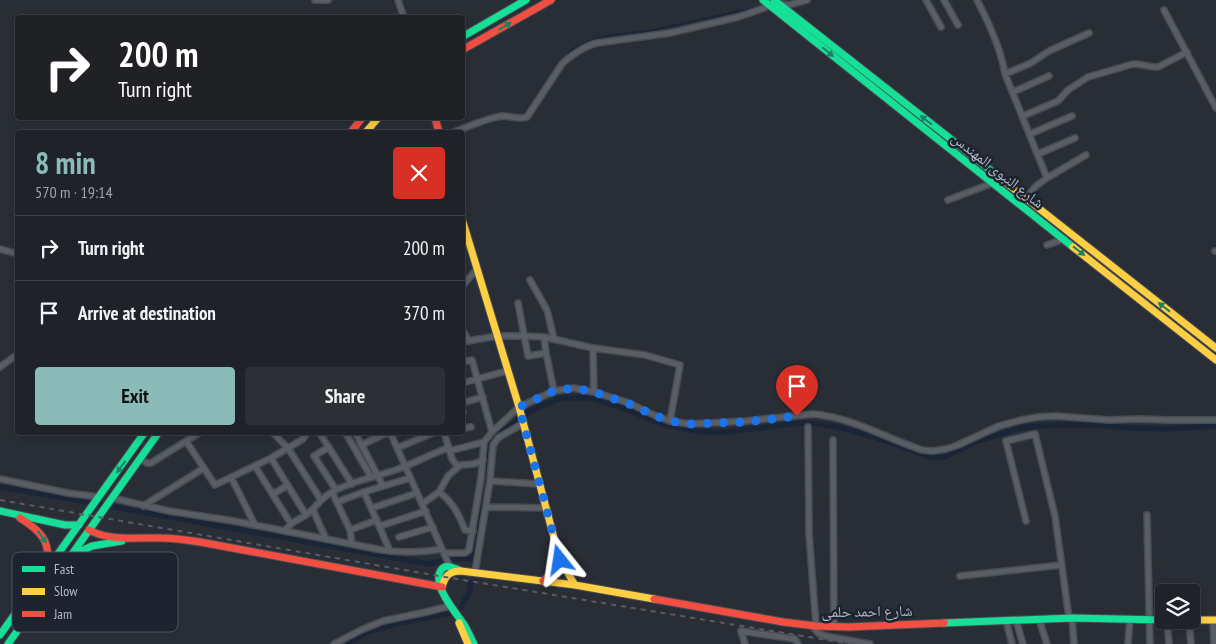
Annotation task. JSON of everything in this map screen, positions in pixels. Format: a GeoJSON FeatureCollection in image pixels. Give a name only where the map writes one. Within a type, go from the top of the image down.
{"type":"FeatureCollection","features":[{"type":"Feature","properties":{"kind":"main road"},"geometry":{"type":"LineString","coordinates":[[465,35],[526,0]]}},
{"type":"Feature","properties":{"kind":"main road"},"geometry":{"type":"LineString","coordinates":[[465,48],[551,0]]}},
{"type":"Feature","properties":{"kind":"main road","name":"شارع النبوى المهندس"},"geometry":{"type":"LineString","coordinates":[[772,1],[993,183],[1216,360]]}},
{"type":"Feature","properties":{"kind":"main road","name":"شارع النبوى المهندس"},"geometry":{"type":"LineString","coordinates":[[869,80],[1216,348]]}},
{"type":"Feature","properties":{"kind":"main road"},"geometry":{"type":"LineString","coordinates":[[353,130],[360,120]]}},
{"type":"Feature","properties":{"kind":"main road"},"geometry":{"type":"LineString","coordinates":[[368,130],[376,120]]}},
{"type":"Feature","properties":{"kind":"main road"},"geometry":{"type":"LineString","coordinates":[[465,229],[507,371],[520,408],[560,560],[575,586]]}},
{"type":"Feature","properties":{"kind":"main road"},"geometry":{"type":"LineString","coordinates":[[1178,329],[1183,322]]}},
{"type":"Feature","properties":{"kind":"main road"},"geometry":{"type":"LineString","coordinates":[[1189,339],[1190,334],[1194,331]]}},
{"type":"Feature","properties":{"kind":"main road"},"geometry":{"type":"LineString","coordinates":[[60,552],[143,435]]}},
{"type":"Feature","properties":{"kind":"main road"},"geometry":{"type":"LineString","coordinates":[[74,552],[155,435]]}},
{"type":"Feature","properties":{"kind":"main road"},"geometry":{"type":"LineString","coordinates":[[0,511],[65,525],[79,525]]}},
{"type":"Feature","properties":{"kind":"main road"},"geometry":{"type":"LineString","coordinates":[[13,514],[31,524],[38,531],[46,541],[49,552]]}},
{"type":"Feature","properties":{"kind":"main road"},"geometry":{"type":"LineString","coordinates":[[89,530],[100,536],[130,539],[162,538],[208,544],[442,587]]}},
{"type":"Feature","properties":{"kind":"main road"},"geometry":{"type":"LineString","coordinates":[[79,552],[92,546],[130,539]]}},
{"type":"Feature","properties":{"kind":"main road"},"geometry":{"type":"LineString","coordinates":[[542,581],[558,568],[560,560]]}},
{"type":"Feature","properties":{"kind":"main road"},"geometry":{"type":"LineString","coordinates":[[449,566],[444,567],[440,571],[439,580],[450,606],[466,628],[474,644]]}},
{"type":"Feature","properties":{"kind":"main road","name":"شارع احمد حلمى"},"geometry":{"type":"LineString","coordinates":[[449,566],[461,571],[575,586],[814,626],[834,627],[1070,618],[1155,620]]}},
{"type":"Feature","properties":{"kind":"main road"},"geometry":{"type":"LineString","coordinates":[[0,635],[12,618]]}},
{"type":"Feature","properties":{"kind":"main road"},"geometry":{"type":"LineString","coordinates":[[458,618],[468,644]]}},
{"type":"Feature","properties":{"kind":"main road"},"geometry":{"type":"LineString","coordinates":[[1200,620],[1214,620]]}},
{"type":"Feature","properties":{"kind":"main road"},"geometry":{"type":"LineString","coordinates":[[8,644],[17,632]]}},
{"type":"Feature","properties":{"kind":"street"},"geometry":{"type":"LineString","coordinates":[[315,0],[328,0]]}},
{"type":"Feature","properties":{"kind":"street"},"geometry":{"type":"LineString","coordinates":[[398,0],[403,15]]}},
{"type":"Feature","properties":{"kind":"street"},"geometry":{"type":"LineString","coordinates":[[460,130],[503,116],[527,117],[562,64],[590,45],[678,31],[738,17],[764,8],[772,1],[790,5],[807,0]]}},
{"type":"Feature","properties":{"kind":"street"},"geometry":{"type":"LineString","coordinates":[[926,0],[941,27]]}},
{"type":"Feature","properties":{"kind":"street"},"geometry":{"type":"LineString","coordinates":[[944,0],[958,25]]}},
{"type":"Feature","properties":{"kind":"street"},"geometry":{"type":"LineString","coordinates":[[977,0],[1003,60],[1005,74],[1047,178]]}},
{"type":"Feature","properties":{"kind":"street"},"geometry":{"type":"LineString","coordinates":[[1164,10],[1216,108]]}},
{"type":"Feature","properties":{"kind":"street"},"geometry":{"type":"LineString","coordinates":[[1005,74],[1031,64],[1049,51],[1088,33]]}},
{"type":"Feature","properties":{"kind":"street"},"geometry":{"type":"LineString","coordinates":[[1023,116],[1058,101],[1068,90],[1088,77],[1133,64],[1158,67],[1187,52]]}},
{"type":"Feature","properties":{"kind":"street"},"geometry":{"type":"LineString","coordinates":[[1013,92],[1049,76]]}},
{"type":"Feature","properties":{"kind":"street"},"geometry":{"type":"LineString","coordinates":[[1030,134],[1072,116]]}},
{"type":"Feature","properties":{"kind":"street"},"geometry":{"type":"LineString","coordinates":[[1038,154],[1075,138]]}},
{"type":"Feature","properties":{"kind":"street"},"geometry":{"type":"LineString","coordinates":[[1025,199],[1036,186],[1047,178],[1086,155]]}},
{"type":"Feature","properties":{"kind":"street"},"geometry":{"type":"LineString","coordinates":[[948,200],[993,183]]}},
{"type":"Feature","properties":{"kind":"street"},"geometry":{"type":"LineString","coordinates":[[1047,245],[1064,239]]}},
{"type":"Feature","properties":{"kind":"street"},"geometry":{"type":"LineString","coordinates":[[0,248],[15,253]]}},
{"type":"Feature","properties":{"kind":"street"},"geometry":{"type":"LineString","coordinates":[[465,283],[477,269]]}},
{"type":"Feature","properties":{"kind":"street"},"geometry":{"type":"LineString","coordinates":[[530,280],[547,310],[554,339]]}},
{"type":"Feature","properties":{"kind":"street"},"geometry":{"type":"LineString","coordinates":[[518,303],[528,356],[546,353]]}},
{"type":"Feature","properties":{"kind":"street"},"geometry":{"type":"LineString","coordinates":[[466,341],[497,336],[544,337],[594,348],[645,355],[680,365],[670,421]]}},
{"type":"Feature","properties":{"kind":"street"},"geometry":{"type":"LineString","coordinates":[[544,337],[554,391]]}},
{"type":"Feature","properties":{"kind":"street"},"geometry":{"type":"LineString","coordinates":[[594,348],[594,392]]}},
{"type":"Feature","properties":{"kind":"street"},"geometry":{"type":"LineString","coordinates":[[0,367],[15,356]]}},
{"type":"Feature","properties":{"kind":"street"},"geometry":{"type":"LineString","coordinates":[[465,361],[472,360],[492,432]]}},
{"type":"Feature","properties":{"kind":"street"},"geometry":{"type":"LineString","coordinates":[[465,382],[507,371]]}},
{"type":"Feature","properties":{"kind":"street"},"geometry":{"type":"LineString","coordinates":[[110,501],[255,525],[390,551],[465,553],[468,552],[471,545],[484,442],[492,432],[520,408],[554,391],[574,388],[594,392],[629,404],[670,421],[690,424],[746,422],[813,414],[824,415],[852,423],[922,450],[933,451],[958,445],[999,426],[1038,417],[1056,416],[1109,420],[1216,420]]}},
{"type":"Feature","properties":{"kind":"street"},"geometry":{"type":"LineString","coordinates":[[465,402],[482,398]]}},
{"type":"Feature","properties":{"kind":"street"},"geometry":{"type":"LineString","coordinates":[[475,572],[487,506],[493,445],[498,438],[523,421]]}},
{"type":"Feature","properties":{"kind":"street"},"geometry":{"type":"LineString","coordinates":[[465,427],[471,426]]}},
{"type":"Feature","properties":{"kind":"street"},"geometry":{"type":"LineString","coordinates":[[808,427],[808,533],[814,626],[818,632],[826,636],[870,644]]}},
{"type":"Feature","properties":{"kind":"street"},"geometry":{"type":"LineString","coordinates":[[1026,521],[1006,441],[1035,434],[1055,516],[1074,644]]}},
{"type":"Feature","properties":{"kind":"street"},"geometry":{"type":"LineString","coordinates":[[140,459],[151,463],[196,435]]}},
{"type":"Feature","properties":{"kind":"street"},"geometry":{"type":"LineString","coordinates":[[275,435],[288,448],[321,500]]}},
{"type":"Feature","properties":{"kind":"street"},"geometry":{"type":"LineString","coordinates":[[186,441],[215,485],[271,458],[305,435]]}},
{"type":"Feature","properties":{"kind":"street"},"geometry":{"type":"LineString","coordinates":[[321,435],[352,484]]}},
{"type":"Feature","properties":{"kind":"street"},"geometry":{"type":"LineString","coordinates":[[347,435],[371,477]]}},
{"type":"Feature","properties":{"kind":"street"},"geometry":{"type":"LineString","coordinates":[[356,435],[383,486]]}},
{"type":"Feature","properties":{"kind":"street"},"geometry":{"type":"LineString","coordinates":[[361,445],[383,435]]}},
{"type":"Feature","properties":{"kind":"street"},"geometry":{"type":"LineString","coordinates":[[390,435],[449,566]]}},
{"type":"Feature","properties":{"kind":"street"},"geometry":{"type":"LineString","coordinates":[[397,448],[428,435]]}},
{"type":"Feature","properties":{"kind":"street"},"geometry":{"type":"LineString","coordinates":[[445,435],[454,463],[458,467]]}},
{"type":"Feature","properties":{"kind":"street"},"geometry":{"type":"LineString","coordinates":[[833,440],[834,627]]}},
{"type":"Feature","properties":{"kind":"street"},"geometry":{"type":"LineString","coordinates":[[284,531],[334,491],[449,449],[484,442]]}},
{"type":"Feature","properties":{"kind":"street"},"geometry":{"type":"LineString","coordinates":[[329,447],[314,456],[334,491],[350,530],[352,544]]}},
{"type":"Feature","properties":{"kind":"street"},"geometry":{"type":"LineString","coordinates":[[271,458],[306,515]]}},
{"type":"Feature","properties":{"kind":"street"},"geometry":{"type":"LineString","coordinates":[[422,504],[439,492],[448,476],[458,467],[483,460]]}},
{"type":"Feature","properties":{"kind":"street"},"geometry":{"type":"LineString","coordinates":[[255,466],[291,524]]}},
{"type":"Feature","properties":{"kind":"street"},"geometry":{"type":"LineString","coordinates":[[143,506],[204,468]]}},
{"type":"Feature","properties":{"kind":"street"},"geometry":{"type":"LineString","coordinates":[[231,477],[255,525]]}},
{"type":"Feature","properties":{"kind":"street"},"geometry":{"type":"LineString","coordinates":[[337,502],[410,478]]}},
{"type":"Feature","properties":{"kind":"street"},"geometry":{"type":"LineString","coordinates":[[0,479],[98,499]]}},
{"type":"Feature","properties":{"kind":"street"},"geometry":{"type":"LineString","coordinates":[[490,481],[539,484]]}},
{"type":"Feature","properties":{"kind":"street"},"geometry":{"type":"LineString","coordinates":[[273,494],[288,485]]}},
{"type":"Feature","properties":{"kind":"street"},"geometry":{"type":"LineString","coordinates":[[364,492],[390,551]]}},
{"type":"Feature","properties":{"kind":"street"},"geometry":{"type":"LineString","coordinates":[[439,492],[453,506],[465,530],[473,531]]}},
{"type":"Feature","properties":{"kind":"street"},"geometry":{"type":"LineString","coordinates":[[372,508],[418,493]]}},
{"type":"Feature","properties":{"kind":"street"},"geometry":{"type":"LineString","coordinates":[[487,506],[546,508]]}},
{"type":"Feature","properties":{"kind":"street"},"geometry":{"type":"LineString","coordinates":[[312,510],[326,539]]}},
{"type":"Feature","properties":{"kind":"street"},"geometry":{"type":"LineString","coordinates":[[380,526],[426,511]]}},
{"type":"Feature","properties":{"kind":"street"},"geometry":{"type":"LineString","coordinates":[[1147,515],[1150,644]]}},
{"type":"Feature","properties":{"kind":"street"},"geometry":{"type":"LineString","coordinates":[[350,530],[377,520]]}},
{"type":"Feature","properties":{"kind":"street"},"geometry":{"type":"LineString","coordinates":[[399,537],[433,527]]}},
{"type":"Feature","properties":{"kind":"street"},"geometry":{"type":"LineString","coordinates":[[960,576],[1061,565]]}},
{"type":"Feature","properties":{"kind":"street"},"geometry":{"type":"LineString","coordinates":[[334,644],[383,620],[450,606]]}},
{"type":"Feature","properties":{"kind":"street"},"geometry":{"type":"LineString","coordinates":[[1039,619],[1047,644]]}},
{"type":"Feature","properties":{"kind":"street"},"geometry":{"type":"LineString","coordinates":[[1128,644],[1130,619]]}},
{"type":"Feature","properties":{"kind":"street"},"geometry":{"type":"LineString","coordinates":[[1006,620],[1012,644]]}},
{"type":"Feature","properties":{"kind":"street"},"geometry":{"type":"LineString","coordinates":[[1016,620],[1023,644]]}},
{"type":"Feature","properties":{"kind":"street"},"geometry":{"type":"LineString","coordinates":[[1214,620],[1214,644]]}},
{"type":"Feature","properties":{"kind":"street"},"geometry":{"type":"LineString","coordinates":[[1166,629],[1169,644]]}},
{"type":"Feature","properties":{"kind":"street"},"geometry":{"type":"LineString","coordinates":[[1190,629],[1191,644]]}},
{"type":"Feature","properties":{"kind":"street"},"geometry":{"type":"LineString","coordinates":[[745,644],[741,632],[796,639],[798,644]]}},
{"type":"Feature","properties":{"kind":"street"},"geometry":{"type":"LineString","coordinates":[[775,636],[778,644]]}},
{"type":"Feature","properties":{"kind":"waterway"},"geometry":{"type":"LineString","coordinates":[[568,55],[571,50],[592,40],[611,35],[648,31],[754,8]]}},
{"type":"Feature","properties":{"kind":"waterway"},"geometry":{"type":"LineString","coordinates":[[489,466],[491,440],[522,416],[562,398],[591,398],[665,425],[702,432],[727,432],[801,423],[818,424],[871,436],[933,458],[945,457],[975,442],[1024,427],[1093,425],[1167,429],[1216,426]]}},
{"type":"Feature","properties":{"kind":"waterway"},"geometry":{"type":"LineString","coordinates":[[0,487],[429,564],[452,559],[473,559],[484,504]]}},
{"type":"Feature","properties":{"kind":"waterway"},"geometry":{"type":"LineString","coordinates":[[461,607],[469,593],[471,583]]}},
{"type":"Feature","properties":{"kind":"waterway"},"geometry":{"type":"LineString","coordinates":[[348,644],[367,632],[395,624],[450,613]]}},
{"type":"Feature","properties":{"kind":"railway"},"geometry":{"type":"LineString","coordinates":[[0,500],[439,576],[851,644]]}},
{"type":"Feature","properties":{"kind":"traffic: fast"},"geometry":{"type":"LineString","coordinates":[[465,35],[526,0]]}},
{"type":"Feature","properties":{"kind":"traffic: fast"},"geometry":{"type":"LineString","coordinates":[[763,0],[1073,247]]}},
{"type":"Feature","properties":{"kind":"traffic: fast"},"geometry":{"type":"LineString","coordinates":[[774,0],[994,173]]}},
{"type":"Feature","properties":{"kind":"traffic: fast"},"geometry":{"type":"LineString","coordinates":[[59,552],[143,435]]}},
{"type":"Feature","properties":{"kind":"traffic: fast"},"geometry":{"type":"LineString","coordinates":[[74,552],[157,435]]}},
{"type":"Feature","properties":{"kind":"traffic: fast"},"geometry":{"type":"LineString","coordinates":[[0,511],[65,525],[79,525]]}},
{"type":"Feature","properties":{"kind":"traffic: fast"},"geometry":{"type":"LineString","coordinates":[[79,552],[92,546],[122,541]]}},
{"type":"Feature","properties":{"kind":"traffic: fast"},"geometry":{"type":"LineString","coordinates":[[459,570],[450,567],[443,568],[439,576],[439,583],[446,599],[465,626],[474,644]]}},
{"type":"Feature","properties":{"kind":"traffic: fast"},"geometry":{"type":"LineString","coordinates":[[0,635],[12,618]]}},
{"type":"Feature","properties":{"kind":"traffic: fast"},"geometry":{"type":"LineString","coordinates":[[944,623],[1072,618],[1155,620]]}},
{"type":"Feature","properties":{"kind":"traffic: fast"},"geometry":{"type":"LineString","coordinates":[[8,644],[17,632]]}},
{"type":"Feature","properties":{"kind":"traffic: slow"},"geometry":{"type":"LineString","coordinates":[[368,130],[376,120]]}},
{"type":"Feature","properties":{"kind":"traffic: slow"},"geometry":{"type":"LineString","coordinates":[[994,173],[1216,348]]}},
{"type":"Feature","properties":{"kind":"traffic: slow"},"geometry":{"type":"LineString","coordinates":[[465,229],[519,407],[560,560],[575,585]]}},
{"type":"Feature","properties":{"kind":"traffic: slow"},"geometry":{"type":"LineString","coordinates":[[1073,247],[1216,360]]}},
{"type":"Feature","properties":{"kind":"traffic: slow"},"geometry":{"type":"LineString","coordinates":[[442,587],[448,575],[461,571],[575,585],[654,599]]}},
{"type":"Feature","properties":{"kind":"traffic: slow"},"geometry":{"type":"LineString","coordinates":[[1200,620],[1216,620]]}},
{"type":"Feature","properties":{"kind":"traffic: slow"},"geometry":{"type":"LineString","coordinates":[[459,623],[468,644]]}},
{"type":"Feature","properties":{"kind":"traffic: jam"},"geometry":{"type":"LineString","coordinates":[[465,48],[551,0]]}},
{"type":"Feature","properties":{"kind":"traffic: jam"},"geometry":{"type":"LineString","coordinates":[[353,130],[360,120]]}},
{"type":"Feature","properties":{"kind":"traffic: jam"},"geometry":{"type":"LineString","coordinates":[[436,120],[438,130]]}},
{"type":"Feature","properties":{"kind":"traffic: jam"},"geometry":{"type":"LineString","coordinates":[[20,518],[39,532],[46,543],[47,552]]}},
{"type":"Feature","properties":{"kind":"traffic: jam"},"geometry":{"type":"LineString","coordinates":[[89,530],[115,538],[171,538],[200,542],[442,587]]}},
{"type":"Feature","properties":{"kind":"traffic: jam"},"geometry":{"type":"LineString","coordinates":[[543,581],[553,572],[560,560]]}},
{"type":"Feature","properties":{"kind":"traffic: jam"},"geometry":{"type":"LineString","coordinates":[[654,599],[816,626],[849,627],[944,623]]}},
{"type":"Feature","properties":{"kind":"route"},"geometry":{"type":"LineString","coordinates":[[560,560],[519,407],[554,391],[574,388],[594,392],[629,404],[670,421],[690,424],[746,422],[797,416]]}}]}
